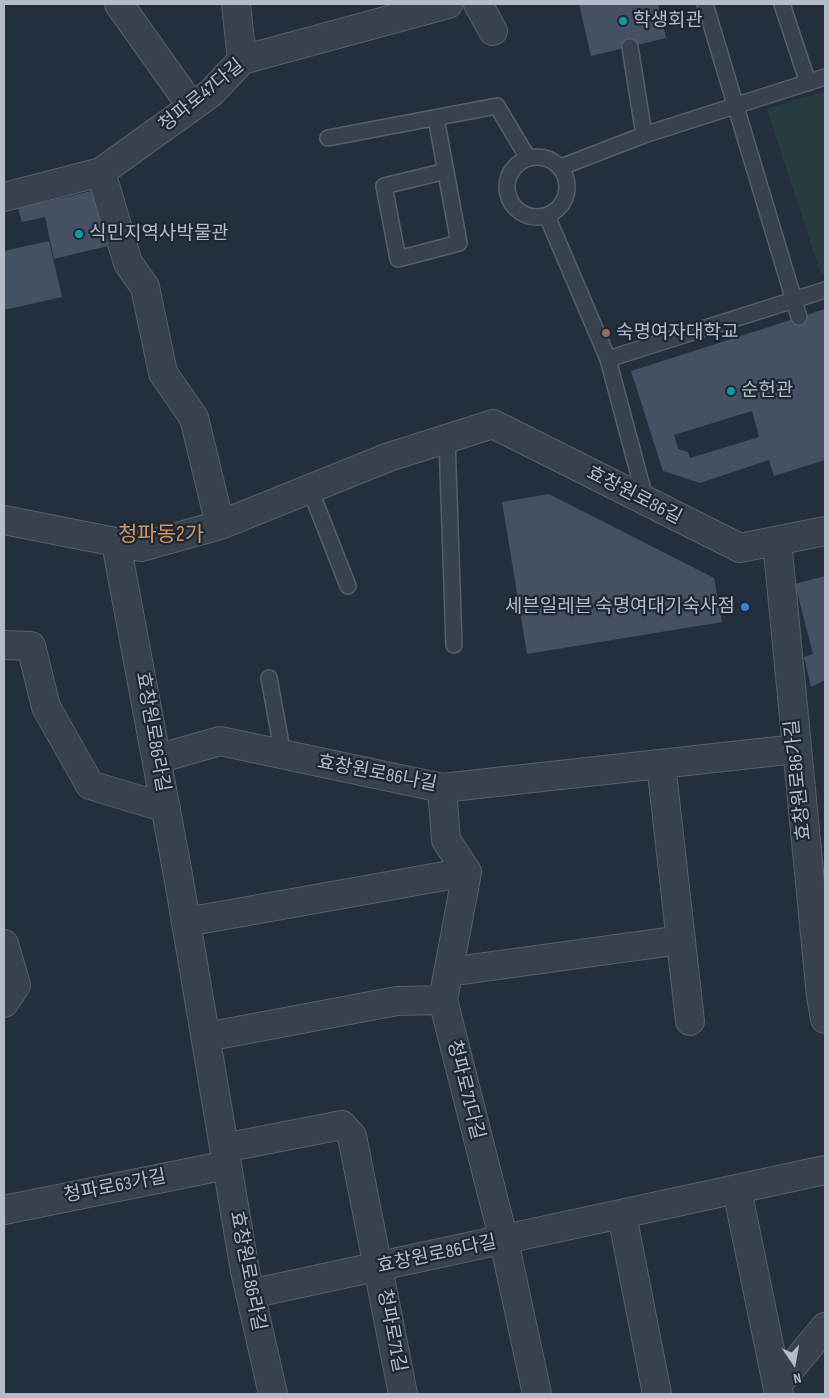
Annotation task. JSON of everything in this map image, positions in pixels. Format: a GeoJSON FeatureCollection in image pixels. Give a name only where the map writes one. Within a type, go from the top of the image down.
{"type":"FeatureCollection","features":[{"type":"Feature","properties":{"kind":"street"},"geometry":{"type":"LineString","coordinates":[[119,4],[192,107]]}},
{"type":"Feature","properties":{"kind":"street"},"geometry":{"type":"LineString","coordinates":[[236,4],[242,60]]}},
{"type":"Feature","properties":{"kind":"street","name":"청파로47다길"},"geometry":{"type":"LineString","coordinates":[[4,196],[101,172],[211,92],[242,60],[441,4]]}},
{"type":"Feature","properties":{"kind":"street"},"geometry":{"type":"LineString","coordinates":[[478,4],[493,30]]}},
{"type":"Feature","properties":{"kind":"street"},"geometry":{"type":"LineString","coordinates":[[101,172],[128,263],[145,287],[163,372],[194,418],[220,525]]}},
{"type":"Feature","properties":{"kind":"street","name":"효창원로86길"},"geometry":{"type":"LineString","coordinates":[[4,520],[140,547],[220,525],[389,457],[493,424],[740,548],[825,532]]}},
{"type":"Feature","properties":{"kind":"street","name":"효창원로86가길"},"geometry":{"type":"LineString","coordinates":[[777,541],[820,996],[825,1019]]}},
{"type":"Feature","properties":{"kind":"street","name":"효창원로86라길"},"geometry":{"type":"LineString","coordinates":[[116,542],[166,808],[250,1294],[273,1394]]}},
{"type":"Feature","properties":{"kind":"street"},"geometry":{"type":"LineString","coordinates":[[4,645],[31,646],[46,707],[90,785],[166,808]]}},
{"type":"Feature","properties":{"kind":"street","name":"효창원로86나길"},"geometry":{"type":"LineString","coordinates":[[157,759],[220,741],[442,788],[796,748]]}},
{"type":"Feature","properties":{"kind":"street"},"geometry":{"type":"LineString","coordinates":[[661,764],[690,1021]]}},
{"type":"Feature","properties":{"kind":"street"},"geometry":{"type":"LineString","coordinates":[[186,922],[467,872],[446,840],[442,788]]}},
{"type":"Feature","properties":{"kind":"street","name":"청파로71다길"},"geometry":{"type":"LineString","coordinates":[[467,872],[443,1000],[504,1241],[537,1394]]}},
{"type":"Feature","properties":{"kind":"street"},"geometry":{"type":"LineString","coordinates":[[448,972],[681,940]]}},
{"type":"Feature","properties":{"kind":"street"},"geometry":{"type":"LineString","coordinates":[[4,944],[16,985],[4,1003]]}},
{"type":"Feature","properties":{"kind":"street"},"geometry":{"type":"LineString","coordinates":[[206,1038],[397,1000],[443,1000]]}},
{"type":"Feature","properties":{"kind":"street"},"geometry":{"type":"LineString","coordinates":[[226,1157],[342,1125],[352,1136],[378,1267]]}},
{"type":"Feature","properties":{"kind":"street","name":"청파로63가길"},"geometry":{"type":"LineString","coordinates":[[4,1210],[226,1157]]}},
{"type":"Feature","properties":{"kind":"street","name":"효창원로86다길"},"geometry":{"type":"LineString","coordinates":[[250,1294],[504,1241],[825,1170]]}},
{"type":"Feature","properties":{"kind":"street"},"geometry":{"type":"LineString","coordinates":[[737,1190],[778,1390]]}},
{"type":"Feature","properties":{"kind":"street"},"geometry":{"type":"LineString","coordinates":[[622,1215],[657,1394]]}},
{"type":"Feature","properties":{"kind":"street","name":"청파로71길"},"geometry":{"type":"LineString","coordinates":[[378,1267],[404,1394]]}},
{"type":"Feature","properties":{"kind":"street"},"geometry":{"type":"LineString","coordinates":[[778,1390],[825,1327]]}},
{"type":"Feature","properties":{"kind":"lane"},"geometry":{"type":"LineString","coordinates":[[705,4],[799,317]]}},
{"type":"Feature","properties":{"kind":"lane"},"geometry":{"type":"LineString","coordinates":[[782,4],[808,82]]}},
{"type":"Feature","properties":{"kind":"lane"},"geometry":{"type":"LineString","coordinates":[[630,47],[644,135]]}},
{"type":"Feature","properties":{"kind":"lane"},"geometry":{"type":"LineString","coordinates":[[561,167],[644,135],[825,77]]}},
{"type":"Feature","properties":{"kind":"lane"},"geometry":{"type":"LineString","coordinates":[[328,138],[497,106],[528,158]]}},
{"type":"Feature","properties":{"kind":"lane"},"geometry":{"type":"LineString","coordinates":[[436,118],[446,171],[459,243],[398,258],[384,186],[446,171]]}},
{"type":"Feature","properties":{"kind":"lane"},"geometry":{"type":"LineString","coordinates":[[537,156],[554,161],[561,167],[568,182],[566,199],[561,206],[547,216],[528,216],[520,212],[508,196],[508,178],[513,169],[520,162],[528,158],[537,156]]}},
{"type":"Feature","properties":{"kind":"lane"},"geometry":{"type":"LineString","coordinates":[[547,216],[608,358],[646,502]]}},
{"type":"Feature","properties":{"kind":"lane"},"geometry":{"type":"LineString","coordinates":[[608,358],[825,290]]}},
{"type":"Feature","properties":{"kind":"lane"},"geometry":{"type":"LineString","coordinates":[[447,439],[454,644]]}},
{"type":"Feature","properties":{"kind":"lane"},"geometry":{"type":"LineString","coordinates":[[310,489],[348,586]]}},
{"type":"Feature","properties":{"kind":"lane"},"geometry":{"type":"LineString","coordinates":[[269,678],[283,755]]}},
{"type":"Feature","properties":{"kind":"green space"},"geometry":{"type":"Polygon","coordinates":[[[825,91],[825,273],[821,275],[767,109],[825,91]]]}},
{"type":"Feature","properties":{"kind":"building","name":"학생회관"},"geometry":{"type":"Polygon","coordinates":[[[579,4],[658,4],[666,38],[591,56],[579,4]]]}},
{"type":"Feature","properties":{"kind":"building","name":"식민지역사박물관"},"geometry":{"type":"Polygon","coordinates":[[[100,189],[112,245],[54,259],[45,217],[22,222],[18,208],[100,189]]]}},
{"type":"Feature","properties":{"kind":"building"},"geometry":{"type":"Polygon","coordinates":[[[49,241],[62,297],[4,310],[4,251],[49,241]]]}},
{"type":"Feature","properties":{"kind":"building","name":"순헌관"},"geometry":{"type":"Polygon","coordinates":[[[825,309],[825,460],[774,476],[769,460],[700,483],[663,471],[631,371],[825,309]],[[752,411],[674,435],[678,449],[688,452],[690,458],[759,437],[752,411]]]}},
{"type":"Feature","properties":{"kind":"building"},"geometry":{"type":"Polygon","coordinates":[[[549,494],[714,578],[722,622],[527,654],[502,502],[549,494]]]}},
{"type":"Feature","properties":{"kind":"building"},"geometry":{"type":"Polygon","coordinates":[[[825,576],[825,680],[811,687],[804,657],[813,654],[795,584],[825,576]]]}},
{"type":"Feature","properties":{"kind":"place","name":"학생회관"},"geometry":{"type":"Point","coordinates":[623,21]}},
{"type":"Feature","properties":{"kind":"place","name":"식민지역사박물관"},"geometry":{"type":"Point","coordinates":[79,234]}},
{"type":"Feature","properties":{"kind":"place","name":"숙명여자대학교"},"geometry":{"type":"Point","coordinates":[606,333]}},
{"type":"Feature","properties":{"kind":"place","name":"순헌관"},"geometry":{"type":"Point","coordinates":[731,391]}},
{"type":"Feature","properties":{"kind":"place","name":"세븐일레븐 숙명여대기숙사점"},"geometry":{"type":"Point","coordinates":[745,607]}},
{"type":"Feature","properties":{"kind":"district","name":"청파동2가"},"geometry":{"type":"Point","coordinates":[161,536]}}]}
